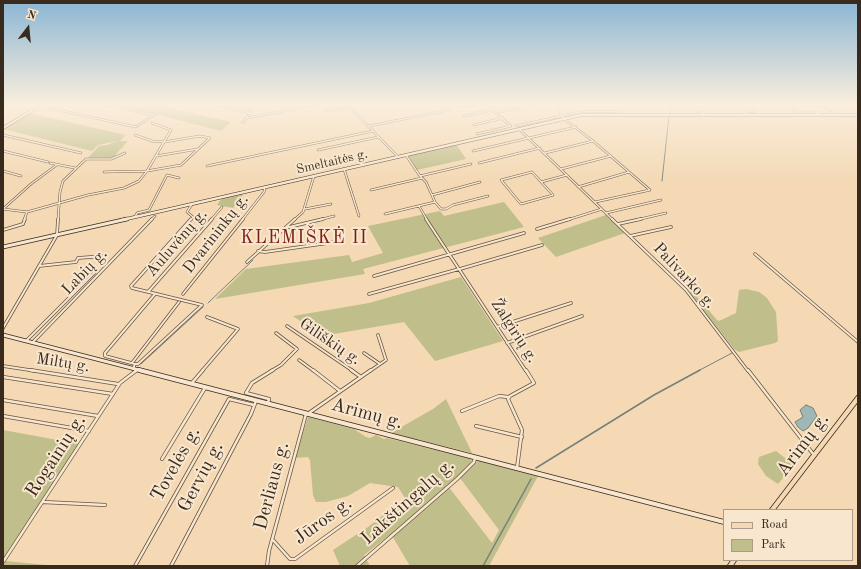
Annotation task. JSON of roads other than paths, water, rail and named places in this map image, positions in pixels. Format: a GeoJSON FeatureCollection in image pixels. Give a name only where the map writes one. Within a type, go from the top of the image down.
{"type":"FeatureCollection","features":[{"type":"Feature","properties":{"kind":"main road","name":"Smeltaitės g."},"geometry":{"type":"LineString","coordinates":[[3,247],[513,131]]}},
{"type":"Feature","properties":{"kind":"main road","name":"Arimų g."},"geometry":{"type":"LineString","coordinates":[[3,335],[205,388],[255,403],[267,404],[307,414],[723,522]]}},
{"type":"Feature","properties":{"kind":"main road","name":"Arimų g."},"geometry":{"type":"LineString","coordinates":[[773,509],[858,398]]}},
{"type":"Feature","properties":{"kind":"street"},"geometry":{"type":"LineString","coordinates":[[3,209],[27,212],[88,195],[129,186],[139,181],[147,171],[171,131]]}},
{"type":"Feature","properties":{"kind":"street"},"geometry":{"type":"LineString","coordinates":[[207,166],[373,131],[398,157]]}},
{"type":"Feature","properties":{"kind":"street"},"geometry":{"type":"LineString","coordinates":[[477,134],[492,131],[495,135]]}},
{"type":"Feature","properties":{"kind":"street","name":"Palivarko g."},"geometry":{"type":"LineString","coordinates":[[521,131],[686,290],[814,455]]}},
{"type":"Feature","properties":{"kind":"street"},"geometry":{"type":"LineString","coordinates":[[473,151],[561,131]]}},
{"type":"Feature","properties":{"kind":"street"},"geometry":{"type":"LineString","coordinates":[[580,131],[650,190],[594,202]]}},
{"type":"Feature","properties":{"kind":"street"},"geometry":{"type":"LineString","coordinates":[[3,135],[81,153]]}},
{"type":"Feature","properties":{"kind":"street"},"geometry":{"type":"LineString","coordinates":[[104,172],[147,171],[181,165],[210,138],[200,136],[164,142],[150,141],[135,135]]}},
{"type":"Feature","properties":{"kind":"street"},"geometry":{"type":"LineString","coordinates":[[318,150],[378,137]]}},
{"type":"Feature","properties":{"kind":"street"},"geometry":{"type":"LineString","coordinates":[[545,153],[593,141]]}},
{"type":"Feature","properties":{"kind":"street"},"geometry":{"type":"LineString","coordinates":[[479,163],[540,148]]}},
{"type":"Feature","properties":{"kind":"street"},"geometry":{"type":"LineString","coordinates":[[156,156],[198,149]]}},
{"type":"Feature","properties":{"kind":"street"},"geometry":{"type":"LineString","coordinates":[[3,150],[75,168]]}},
{"type":"Feature","properties":{"kind":"street"},"geometry":{"type":"LineString","coordinates":[[3,328],[57,235],[61,183],[86,159],[111,159],[125,153]]}},
{"type":"Feature","properties":{"kind":"street"},"geometry":{"type":"LineString","coordinates":[[406,155],[420,176],[426,182],[435,202],[441,209],[446,209],[452,205],[488,196]]}},
{"type":"Feature","properties":{"kind":"street"},"geometry":{"type":"LineString","coordinates":[[561,169],[611,156]]}},
{"type":"Feature","properties":{"kind":"street"},"geometry":{"type":"LineString","coordinates":[[3,209],[25,189],[58,164]]}},
{"type":"Feature","properties":{"kind":"street"},"geometry":{"type":"LineString","coordinates":[[420,176],[471,164]]}},
{"type":"Feature","properties":{"kind":"street"},"geometry":{"type":"LineString","coordinates":[[344,169],[359,216]]}},
{"type":"Feature","properties":{"kind":"street"},"geometry":{"type":"LineString","coordinates":[[3,171],[21,176]]}},
{"type":"Feature","properties":{"kind":"street"},"geometry":{"type":"LineString","coordinates":[[532,172],[541,182],[553,195],[521,204],[501,180],[532,172]]}},
{"type":"Feature","properties":{"kind":"street"},"geometry":{"type":"LineString","coordinates":[[578,187],[630,172]]}},
{"type":"Feature","properties":{"kind":"street"},"geometry":{"type":"LineString","coordinates":[[135,217],[137,213],[149,210],[168,175],[179,178]]}},
{"type":"Feature","properties":{"kind":"street"},"geometry":{"type":"LineString","coordinates":[[541,182],[567,175]]}},
{"type":"Feature","properties":{"kind":"street"},"geometry":{"type":"LineString","coordinates":[[247,262],[304,209],[314,176]]}},
{"type":"Feature","properties":{"kind":"street"},"geometry":{"type":"LineString","coordinates":[[371,190],[422,178]]}},
{"type":"Feature","properties":{"kind":"street"},"geometry":{"type":"LineString","coordinates":[[432,195],[480,182]]}},
{"type":"Feature","properties":{"kind":"street","name":"Dvarininkų g."},"geometry":{"type":"LineString","coordinates":[[183,294],[264,192],[265,187]]}},
{"type":"Feature","properties":{"kind":"street"},"geometry":{"type":"LineString","coordinates":[[606,213],[661,200]]}},
{"type":"Feature","properties":{"kind":"street"},"geometry":{"type":"LineString","coordinates":[[385,214],[435,202]]}},
{"type":"Feature","properties":{"kind":"street"},"geometry":{"type":"LineString","coordinates":[[155,294],[105,353],[105,356],[138,364],[202,305],[132,288],[131,286],[193,217],[187,212],[192,204]]}},
{"type":"Feature","properties":{"kind":"street"},"geometry":{"type":"LineString","coordinates":[[304,209],[331,204]]}},
{"type":"Feature","properties":{"kind":"street","name":"Žalgirių g."},"geometry":{"type":"LineString","coordinates":[[419,206],[534,383],[508,397]]}},
{"type":"Feature","properties":{"kind":"street","name":"Auluvėnų g."},"geometry":{"type":"LineString","coordinates":[[148,292],[222,207]]}},
{"type":"Feature","properties":{"kind":"street"},"geometry":{"type":"LineString","coordinates":[[537,229],[602,209]]}},
{"type":"Feature","properties":{"kind":"street"},"geometry":{"type":"LineString","coordinates":[[3,230],[23,224],[27,212]]}},
{"type":"Feature","properties":{"kind":"street"},"geometry":{"type":"LineString","coordinates":[[618,224],[666,213]]}},
{"type":"Feature","properties":{"kind":"street","name":"Labių g."},"geometry":{"type":"LineString","coordinates":[[32,343],[155,216]]}},
{"type":"Feature","properties":{"kind":"street"},"geometry":{"type":"LineString","coordinates":[[284,228],[334,216]]}},
{"type":"Feature","properties":{"kind":"street"},"geometry":{"type":"LineString","coordinates":[[630,236],[671,226]]}},
{"type":"Feature","properties":{"kind":"street"},"geometry":{"type":"LineString","coordinates":[[374,276],[524,233]]}},
{"type":"Feature","properties":{"kind":"street"},"geometry":{"type":"LineString","coordinates":[[258,251],[263,252],[342,241]]}},
{"type":"Feature","properties":{"kind":"street"},"geometry":{"type":"LineString","coordinates":[[369,294],[542,245]]}},
{"type":"Feature","properties":{"kind":"street"},"geometry":{"type":"LineString","coordinates":[[755,254],[858,342]]}},
{"type":"Feature","properties":{"kind":"street"},"geometry":{"type":"LineString","coordinates":[[39,266],[76,262],[78,258],[104,256]]}},
{"type":"Feature","properties":{"kind":"street"},"geometry":{"type":"LineString","coordinates":[[26,342],[96,271]]}},
{"type":"Feature","properties":{"kind":"street"},"geometry":{"type":"LineString","coordinates":[[133,364],[179,302]]}},
{"type":"Feature","properties":{"kind":"street"},"geometry":{"type":"LineString","coordinates":[[497,327],[571,302]]}},
{"type":"Feature","properties":{"kind":"street"},"geometry":{"type":"LineString","coordinates":[[507,342],[582,316]]}},
{"type":"Feature","properties":{"kind":"street"},"geometry":{"type":"LineString","coordinates":[[190,384],[238,329],[206,317]]}},
{"type":"Feature","properties":{"kind":"street","name":"Giliškių g."},"geometry":{"type":"LineString","coordinates":[[287,326],[361,377]]}},
{"type":"Feature","properties":{"kind":"street"},"geometry":{"type":"LineString","coordinates":[[267,404],[270,399],[246,393],[252,384],[281,365],[297,349],[276,333]]}},
{"type":"Feature","properties":{"kind":"street"},"geometry":{"type":"LineString","coordinates":[[307,414],[386,360],[378,335]]}},
{"type":"Feature","properties":{"kind":"street"},"geometry":{"type":"LineString","coordinates":[[364,353],[380,364]]}},
{"type":"Feature","properties":{"kind":"street"},"geometry":{"type":"LineString","coordinates":[[299,360],[340,391]]}},
{"type":"Feature","properties":{"kind":"street"},"geometry":{"type":"LineString","coordinates":[[133,364],[135,370]]}},
{"type":"Feature","properties":{"kind":"street","name":"Miltų g."},"geometry":{"type":"LineString","coordinates":[[3,366],[119,384]]}},
{"type":"Feature","properties":{"kind":"street","name":"Rogainių g."},"geometry":{"type":"LineString","coordinates":[[3,562],[119,384],[135,370]]}},
{"type":"Feature","properties":{"kind":"street"},"geometry":{"type":"LineString","coordinates":[[3,377],[113,394]]}},
{"type":"Feature","properties":{"kind":"street"},"geometry":{"type":"LineString","coordinates":[[162,459],[205,388]]}},
{"type":"Feature","properties":{"kind":"street"},"geometry":{"type":"LineString","coordinates":[[462,411],[499,396],[508,397],[522,430],[517,468]]}},
{"type":"Feature","properties":{"kind":"street","name":"Tovelės g."},"geometry":{"type":"LineString","coordinates":[[135,566],[229,399],[255,403]]}},
{"type":"Feature","properties":{"kind":"street"},"geometry":{"type":"LineString","coordinates":[[3,400],[98,416]]}},
{"type":"Feature","properties":{"kind":"street","name":"Gervių g."},"geometry":{"type":"LineString","coordinates":[[170,566],[255,403]]}},
{"type":"Feature","properties":{"kind":"street","name":"Derliaus g."},"geometry":{"type":"LineString","coordinates":[[267,566],[272,540],[307,414]]}},
{"type":"Feature","properties":{"kind":"street"},"geometry":{"type":"LineString","coordinates":[[3,416],[89,431]]}},
{"type":"Feature","properties":{"kind":"street"},"geometry":{"type":"LineString","coordinates":[[476,426],[522,437]]}},
{"type":"Feature","properties":{"kind":"street","name":"Lakštingalų g."},"geometry":{"type":"LineString","coordinates":[[357,566],[457,479],[474,462],[475,457]]}},
{"type":"Feature","properties":{"kind":"street","name":"Jūros g."},"geometry":{"type":"LineString","coordinates":[[272,540],[290,559],[294,559],[393,488]]}},
{"type":"Feature","properties":{"kind":"street"},"geometry":{"type":"LineString","coordinates":[[43,502],[105,505]]}},
{"type":"Feature","properties":{"kind":"water"},"geometry":{"type":"Polygon","coordinates":[[[806,405],[813,408],[817,416],[808,428],[803,431],[795,422],[803,417],[800,410],[806,405]]]}},
{"type":"Feature","properties":{"kind":"waterway"},"geometry":{"type":"LineString","coordinates":[[662,181],[667,131]]}},
{"type":"Feature","properties":{"kind":"waterway"},"geometry":{"type":"LineString","coordinates":[[208,303],[253,260]]}},
{"type":"Feature","properties":{"kind":"waterway"},"geometry":{"type":"LineString","coordinates":[[141,364],[203,307]]}},
{"type":"Feature","properties":{"kind":"waterway"},"geometry":{"type":"LineString","coordinates":[[698,371],[732,353]]}},
{"type":"Feature","properties":{"kind":"waterway"},"geometry":{"type":"LineString","coordinates":[[536,468],[654,395],[700,370]]}},
{"type":"Feature","properties":{"kind":"waterway"},"geometry":{"type":"LineString","coordinates":[[483,566],[531,479]]}},
{"type":"Feature","properties":{"kind":"district","name":"KLEMIŠKĖ II"},"geometry":{"type":"Point","coordinates":[304,238]}}]}
